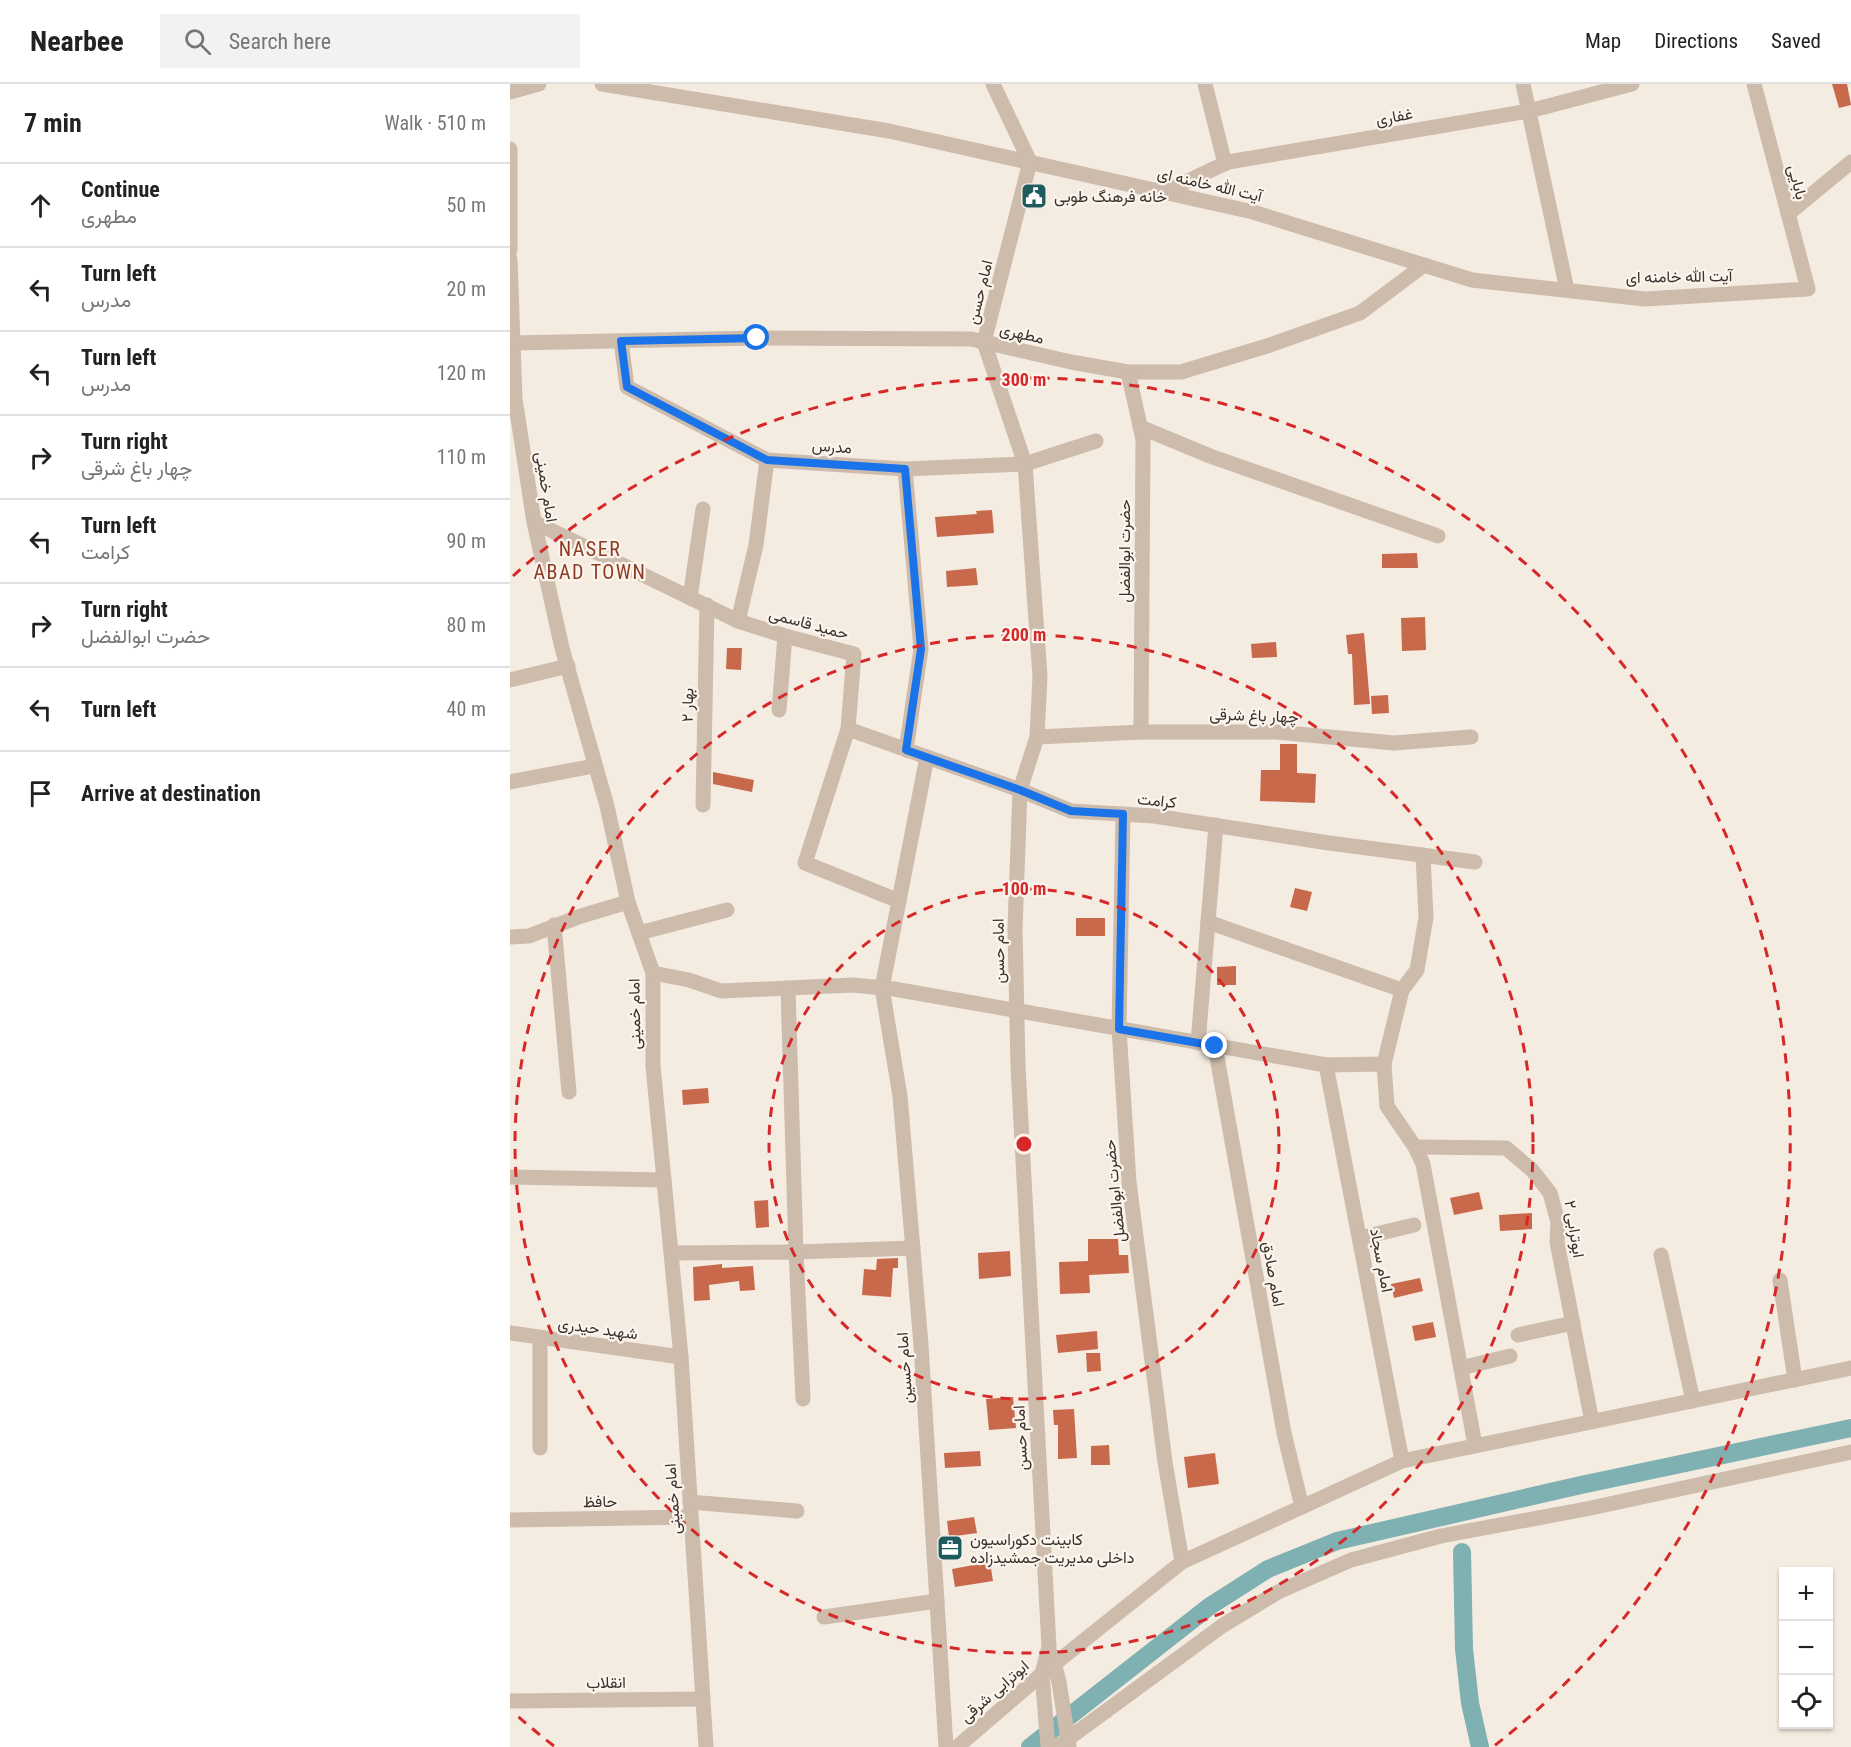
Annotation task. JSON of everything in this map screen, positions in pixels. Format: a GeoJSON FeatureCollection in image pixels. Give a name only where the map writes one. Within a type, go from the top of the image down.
{"type":"FeatureCollection","features":[{"type":"Feature","properties":{"kind":"street"},"geometry":{"type":"LineString","coordinates":[[510,92],[539,84]]}},
{"type":"Feature","properties":{"kind":"street","name":"آیت الله خامنه ای"},"geometry":{"type":"LineString","coordinates":[[602,84],[889,131],[1165,192],[1253,212],[1472,280],[1645,298],[1808,289]]}},
{"type":"Feature","properties":{"kind":"street"},"geometry":{"type":"LineString","coordinates":[[993,84],[1030,162]]}},
{"type":"Feature","properties":{"kind":"street"},"geometry":{"type":"LineString","coordinates":[[1205,84],[1225,164]]}},
{"type":"Feature","properties":{"kind":"street"},"geometry":{"type":"LineString","coordinates":[[1523,84],[1567,290]]}},
{"type":"Feature","properties":{"kind":"street","name":"غفاری"},"geometry":{"type":"LineString","coordinates":[[1165,192],[1225,164],[1529,111],[1632,84]]}},
{"type":"Feature","properties":{"kind":"street","name":"بابایی"},"geometry":{"type":"LineString","coordinates":[[1754,84],[1808,289]]}},
{"type":"Feature","properties":{"kind":"street"},"geometry":{"type":"LineString","coordinates":[[510,149],[510,250]]}},
{"type":"Feature","properties":{"kind":"street","name":"امام حسن"},"geometry":{"type":"LineString","coordinates":[[1030,162],[984,342],[1025,464],[1041,677],[1037,737],[1020,790],[1015,928],[1017,1012],[1049,1647],[1042,1674],[1043,1692],[1060,1742]]}},
{"type":"Feature","properties":{"kind":"street"},"geometry":{"type":"LineString","coordinates":[[1788,214],[1851,162]]}},
{"type":"Feature","properties":{"kind":"street","name":"امام خمینی"},"geometry":{"type":"LineString","coordinates":[[510,259],[513,399],[534,522],[562,648],[607,806],[628,902],[652,973],[653,1065],[681,1357],[706,1747]]}},
{"type":"Feature","properties":{"kind":"street","name":"مطهری"},"geometry":{"type":"LineString","coordinates":[[513,343],[769,338],[971,339],[1071,362],[1128,372],[1181,372],[1267,346],[1360,313],[1424,265]]}},
{"type":"Feature","properties":{"kind":"street","name":"مدرس"},"geometry":{"type":"LineString","coordinates":[[621,341],[627,387],[767,460],[905,469],[1025,464],[1096,441]]}},
{"type":"Feature","properties":{"kind":"street","name":"حضرت ابوالفضل"},"geometry":{"type":"LineString","coordinates":[[1128,372],[1143,439],[1141,732]]}},
{"type":"Feature","properties":{"kind":"street"},"geometry":{"type":"LineString","coordinates":[[1140,428],[1210,456],[1438,536]]}},
{"type":"Feature","properties":{"kind":"street"},"geometry":{"type":"LineString","coordinates":[[738,621],[756,545],[767,460]]}},
{"type":"Feature","properties":{"kind":"street"},"geometry":{"type":"LineString","coordinates":[[905,469],[921,649],[906,750]]}},
{"type":"Feature","properties":{"kind":"street"},"geometry":{"type":"LineString","coordinates":[[690,598],[703,509]]}},
{"type":"Feature","properties":{"kind":"street","name":"حمید قاسمی"},"geometry":{"type":"LineString","coordinates":[[534,522],[738,621],[854,654],[848,729],[805,863],[899,902]]}},
{"type":"Feature","properties":{"kind":"street","name":"بهار ۲"},"geometry":{"type":"LineString","coordinates":[[703,805],[707,605]]}},
{"type":"Feature","properties":{"kind":"street"},"geometry":{"type":"LineString","coordinates":[[779,710],[785,636]]}},
{"type":"Feature","properties":{"kind":"street"},"geometry":{"type":"LineString","coordinates":[[510,680],[568,666]]}},
{"type":"Feature","properties":{"kind":"street","name":"کرامت"},"geometry":{"type":"LineString","coordinates":[[848,729],[1020,790],[1071,811],[1154,816],[1474,862]]}},
{"type":"Feature","properties":{"kind":"street","name":"چهار باغ شرقی"},"geometry":{"type":"LineString","coordinates":[[1037,737],[1141,732],[1276,732],[1394,743],[1471,737]]}},
{"type":"Feature","properties":{"kind":"street"},"geometry":{"type":"LineString","coordinates":[[882,988],[927,757]]}},
{"type":"Feature","properties":{"kind":"street"},"geometry":{"type":"LineString","coordinates":[[510,782],[594,766]]}},
{"type":"Feature","properties":{"kind":"street","name":"حضرت ابوالفضل"},"geometry":{"type":"LineString","coordinates":[[1123,814],[1119,1029],[1129,1182],[1165,1462],[1182,1562]]}},
{"type":"Feature","properties":{"kind":"street"},"geometry":{"type":"LineString","coordinates":[[1198,1043],[1216,825]]}},
{"type":"Feature","properties":{"kind":"street"},"geometry":{"type":"LineString","coordinates":[[1423,855],[1426,917],[1417,970],[1402,990],[1384,1064],[1387,1106],[1415,1147],[1423,1164],[1475,1445]]}},
{"type":"Feature","properties":{"kind":"street"},"geometry":{"type":"LineString","coordinates":[[510,937],[529,936],[554,925],[628,902]]}},
{"type":"Feature","properties":{"kind":"street"},"geometry":{"type":"LineString","coordinates":[[639,933],[727,910]]}},
{"type":"Feature","properties":{"kind":"street"},"geometry":{"type":"LineString","coordinates":[[1208,922],[1402,990]]}},
{"type":"Feature","properties":{"kind":"street"},"geometry":{"type":"LineString","coordinates":[[554,925],[569,1092]]}},
{"type":"Feature","properties":{"kind":"street"},"geometry":{"type":"LineString","coordinates":[[652,973],[689,980],[721,991],[853,986],[882,988],[1326,1065],[1384,1064]]}},
{"type":"Feature","properties":{"kind":"street"},"geometry":{"type":"LineString","coordinates":[[788,988],[803,1399]]}},
{"type":"Feature","properties":{"kind":"street","name":"امام حسین"},"geometry":{"type":"LineString","coordinates":[[882,988],[900,1096],[913,1248],[946,1747]]}},
{"type":"Feature","properties":{"kind":"street","name":"امام صادق"},"geometry":{"type":"LineString","coordinates":[[1215,1046],[1284,1433],[1302,1507]]}},
{"type":"Feature","properties":{"kind":"street","name":"امام سجاد"},"geometry":{"type":"LineString","coordinates":[[1326,1065],[1402,1461]]}},
{"type":"Feature","properties":{"kind":"street","name":"ابوترابی ۲"},"geometry":{"type":"LineString","coordinates":[[1415,1147],[1506,1148],[1532,1170],[1550,1193],[1556,1209],[1557,1242],[1592,1422]]}},
{"type":"Feature","properties":{"kind":"street"},"geometry":{"type":"LineString","coordinates":[[510,1177],[664,1180]]}},
{"type":"Feature","properties":{"kind":"street"},"geometry":{"type":"LineString","coordinates":[[1360,1238],[1414,1225]]}},
{"type":"Feature","properties":{"kind":"street"},"geometry":{"type":"LineString","coordinates":[[671,1253],[913,1248]]}},
{"type":"Feature","properties":{"kind":"street"},"geometry":{"type":"LineString","coordinates":[[1662,1255],[1693,1401]]}},
{"type":"Feature","properties":{"kind":"street"},"geometry":{"type":"LineString","coordinates":[[1780,1280],[1795,1380]]}},
{"type":"Feature","properties":{"kind":"street"},"geometry":{"type":"LineString","coordinates":[[1518,1335],[1573,1323]]}},
{"type":"Feature","properties":{"kind":"street","name":"شهید حیدری"},"geometry":{"type":"LineString","coordinates":[[510,1333],[681,1357]]}},
{"type":"Feature","properties":{"kind":"street"},"geometry":{"type":"LineString","coordinates":[[540,1339],[540,1448]]}},
{"type":"Feature","properties":{"kind":"street"},"geometry":{"type":"LineString","coordinates":[[1461,1368],[1510,1356]]}},
{"type":"Feature","properties":{"kind":"street","name":"ابوترابی شرقی"},"geometry":{"type":"LineString","coordinates":[[957,1747],[1042,1674],[1182,1562],[1402,1461],[1851,1368]]}},
{"type":"Feature","properties":{"kind":"street"},"geometry":{"type":"LineString","coordinates":[[1060,1742],[1222,1626],[1278,1592],[1352,1560],[1441,1536],[1586,1509],[1851,1452]]}},
{"type":"Feature","properties":{"kind":"street","name":"حافظ"},"geometry":{"type":"LineString","coordinates":[[510,1520],[691,1510],[797,1511]]}},
{"type":"Feature","properties":{"kind":"street"},"geometry":{"type":"LineString","coordinates":[[824,1617],[937,1601]]}},
{"type":"Feature","properties":{"kind":"street","name":"امام حسن"},"geometry":{"type":"LineString","coordinates":[[1049,1647],[1056,1663],[1059,1682],[1060,1742]]}},
{"type":"Feature","properties":{"kind":"street","name":"انقلاب"},"geometry":{"type":"LineString","coordinates":[[510,1701],[703,1699]]}},
{"type":"Feature","properties":{"kind":"building"},"geometry":{"type":"Polygon","coordinates":[[[1832,84],[1847,84],[1851,105],[1839,108],[1832,84]]]}},
{"type":"Feature","properties":{"kind":"building"},"geometry":{"type":"Polygon","coordinates":[[[992,510],[994,533],[937,537],[935,517],[977,514],[976,511],[992,510]]]}},
{"type":"Feature","properties":{"kind":"building"},"geometry":{"type":"Polygon","coordinates":[[[1417,553],[1418,568],[1382,568],[1382,554],[1417,553]]]}},
{"type":"Feature","properties":{"kind":"building"},"geometry":{"type":"Polygon","coordinates":[[[976,568],[978,585],[947,587],[946,571],[976,568]]]}},
{"type":"Feature","properties":{"kind":"building"},"geometry":{"type":"Polygon","coordinates":[[[1425,617],[1426,650],[1402,651],[1401,618],[1425,617]]]}},
{"type":"Feature","properties":{"kind":"building"},"geometry":{"type":"Polygon","coordinates":[[[1364,633],[1370,704],[1354,705],[1352,654],[1348,654],[1346,635],[1364,633]]]}},
{"type":"Feature","properties":{"kind":"building"},"geometry":{"type":"Polygon","coordinates":[[[1276,642],[1277,657],[1252,658],[1251,644],[1276,642]]]}},
{"type":"Feature","properties":{"kind":"building"},"geometry":{"type":"Polygon","coordinates":[[[727,648],[742,648],[741,670],[726,669],[727,648]]]}},
{"type":"Feature","properties":{"kind":"building"},"geometry":{"type":"Polygon","coordinates":[[[1388,695],[1389,713],[1372,714],[1371,696],[1388,695]]]}},
{"type":"Feature","properties":{"kind":"building"},"geometry":{"type":"Polygon","coordinates":[[[1280,744],[1297,744],[1297,773],[1316,774],[1315,803],[1260,801],[1261,770],[1280,770],[1280,744]]]}},
{"type":"Feature","properties":{"kind":"building"},"geometry":{"type":"Polygon","coordinates":[[[713,772],[754,780],[752,792],[713,784],[713,772]]]}},
{"type":"Feature","properties":{"kind":"building"},"geometry":{"type":"Polygon","coordinates":[[[1295,888],[1312,892],[1307,911],[1290,907],[1295,888]]]}},
{"type":"Feature","properties":{"kind":"building"},"geometry":{"type":"Polygon","coordinates":[[[1076,918],[1105,918],[1105,936],[1076,936],[1076,918]]]}},
{"type":"Feature","properties":{"kind":"building"},"geometry":{"type":"Polygon","coordinates":[[[1236,966],[1236,985],[1217,985],[1217,967],[1236,966]]]}},
{"type":"Feature","properties":{"kind":"building"},"geometry":{"type":"Polygon","coordinates":[[[708,1088],[709,1103],[683,1105],[682,1090],[708,1088]]]}},
{"type":"Feature","properties":{"kind":"building"},"geometry":{"type":"Polygon","coordinates":[[[1479,1192],[1483,1209],[1454,1215],[1450,1198],[1479,1192]]]}},
{"type":"Feature","properties":{"kind":"building"},"geometry":{"type":"Polygon","coordinates":[[[768,1200],[769,1227],[756,1228],[754,1201],[768,1200]]]}},
{"type":"Feature","properties":{"kind":"building"},"geometry":{"type":"Polygon","coordinates":[[[1532,1213],[1532,1229],[1500,1231],[1499,1215],[1532,1213]]]}},
{"type":"Feature","properties":{"kind":"building"},"geometry":{"type":"Polygon","coordinates":[[[1088,1239],[1118,1239],[1119,1255],[1128,1255],[1129,1273],[1089,1275],[1090,1293],[1060,1294],[1059,1262],[1088,1261],[1088,1239]]]}},
{"type":"Feature","properties":{"kind":"building"},"geometry":{"type":"Polygon","coordinates":[[[1010,1251],[1011,1276],[979,1279],[978,1253],[1010,1251]]]}},
{"type":"Feature","properties":{"kind":"building"},"geometry":{"type":"Polygon","coordinates":[[[898,1258],[898,1268],[893,1268],[891,1297],[862,1295],[864,1269],[876,1270],[877,1259],[898,1258]]]}},
{"type":"Feature","properties":{"kind":"building"},"geometry":{"type":"Polygon","coordinates":[[[722,1264],[722,1268],[753,1266],[755,1290],[740,1291],[739,1281],[709,1285],[710,1300],[694,1301],[693,1267],[722,1264]]]}},
{"type":"Feature","properties":{"kind":"building"},"geometry":{"type":"Polygon","coordinates":[[[1420,1278],[1423,1291],[1394,1298],[1391,1284],[1420,1278]]]}},
{"type":"Feature","properties":{"kind":"building"},"geometry":{"type":"Polygon","coordinates":[[[1433,1322],[1436,1337],[1415,1341],[1412,1326],[1433,1322]]]}},
{"type":"Feature","properties":{"kind":"building"},"geometry":{"type":"Polygon","coordinates":[[[1097,1331],[1098,1349],[1058,1353],[1056,1335],[1097,1331]]]}},
{"type":"Feature","properties":{"kind":"building"},"geometry":{"type":"Polygon","coordinates":[[[1086,1353],[1100,1353],[1101,1371],[1087,1372],[1086,1353]]]}},
{"type":"Feature","properties":{"kind":"building"},"geometry":{"type":"Polygon","coordinates":[[[1013,1397],[1016,1428],[989,1430],[986,1399],[1013,1397]]]}},
{"type":"Feature","properties":{"kind":"building"},"geometry":{"type":"Polygon","coordinates":[[[1074,1409],[1077,1458],[1058,1459],[1058,1425],[1054,1425],[1053,1410],[1074,1409]]]}},
{"type":"Feature","properties":{"kind":"building"},"geometry":{"type":"Polygon","coordinates":[[[1109,1445],[1110,1465],[1091,1465],[1091,1446],[1109,1445]]]}},
{"type":"Feature","properties":{"kind":"building"},"geometry":{"type":"Polygon","coordinates":[[[980,1451],[981,1466],[945,1468],[944,1453],[980,1451]]]}},
{"type":"Feature","properties":{"kind":"building"},"geometry":{"type":"Polygon","coordinates":[[[1215,1453],[1219,1484],[1188,1488],[1184,1457],[1215,1453]]]}},
{"type":"Feature","properties":{"kind":"building"},"geometry":{"type":"Polygon","coordinates":[[[974,1517],[977,1533],[949,1537],[947,1521],[974,1517]]]}},
{"type":"Feature","properties":{"kind":"building"},"geometry":{"type":"Polygon","coordinates":[[[990,1562],[993,1581],[955,1587],[952,1569],[990,1562]]]}},
{"type":"Feature","properties":{"kind":"waterway"},"geometry":{"type":"LineString","coordinates":[[1030,1747],[1210,1606],[1268,1569],[1337,1541],[1581,1485],[1851,1428]]}},
{"type":"Feature","properties":{"kind":"waterway"},"geometry":{"type":"LineString","coordinates":[[1462,1552],[1464,1649],[1470,1703],[1480,1747]]}},
{"type":"Feature","properties":{"kind":"place","name":"خانه فرهنگ طوبی"},"geometry":{"type":"Point","coordinates":[1034,196]}},
{"type":"Feature","properties":{"kind":"place","name":"کابینت دکوراسیون داخلی مدیریت جمشیدزاده"},"geometry":{"type":"Point","coordinates":[950,1548]}},
{"type":"Feature","properties":{"kind":"district","name":"NASER ABAD TOWN"},"geometry":{"type":"Point","coordinates":[590,560]}},
{"type":"Feature","properties":{"kind":"route"},"geometry":{"type":"LineString","coordinates":[[757,338],[621,341],[627,387],[767,460],[905,469],[921,649],[906,750],[1020,790],[1071,811],[1123,814],[1119,1029],[1215,1046]]}}]}
